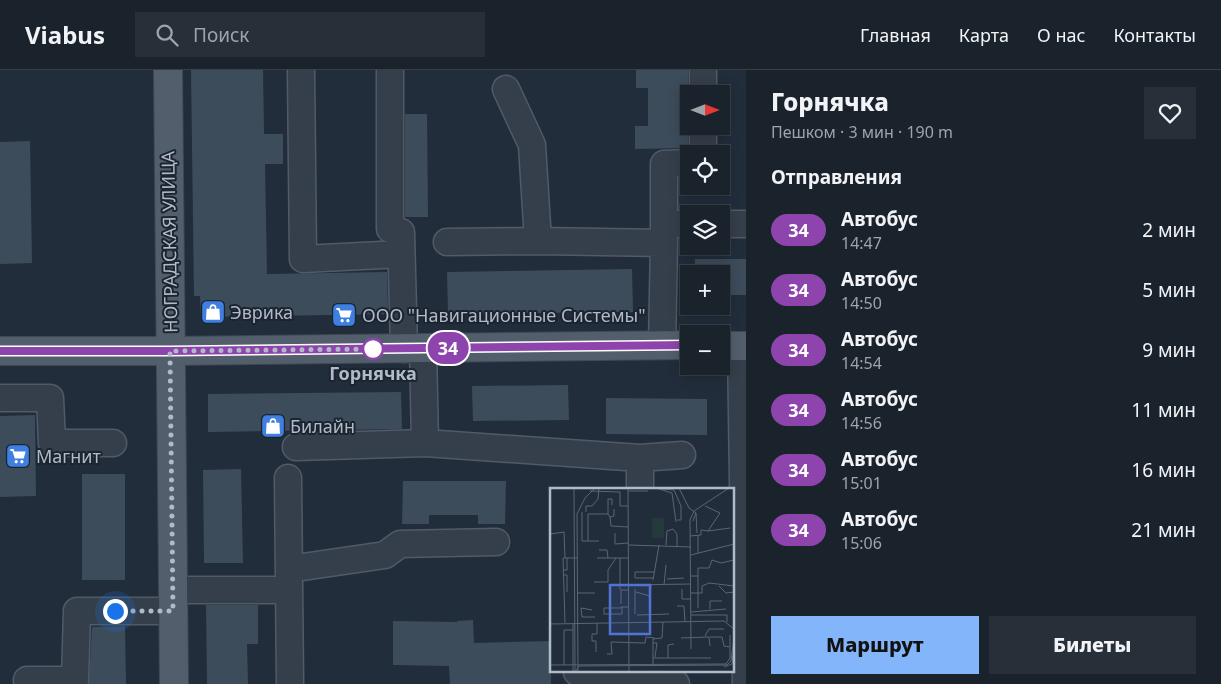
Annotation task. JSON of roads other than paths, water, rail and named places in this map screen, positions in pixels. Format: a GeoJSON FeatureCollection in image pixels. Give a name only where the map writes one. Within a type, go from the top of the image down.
{"type":"FeatureCollection","features":[{"type":"Feature","properties":{"kind":"main road","name":"НОГРАДСКАЯ УЛИЦА"},"geometry":{"type":"LineString","coordinates":[[168,70],[174,684]]}},
{"type":"Feature","properties":{"kind":"main road"},"geometry":{"type":"LineString","coordinates":[[0,351],[170,351],[676,345]]}},
{"type":"Feature","properties":{"kind":"street"},"geometry":{"type":"LineString","coordinates":[[302,70],[303,259],[401,254]]}},
{"type":"Feature","properties":{"kind":"street"},"geometry":{"type":"LineString","coordinates":[[390,70],[390,229],[401,232],[401,254],[425,443]]}},
{"type":"Feature","properties":{"kind":"street"},"geometry":{"type":"LineString","coordinates":[[703,70],[703,85]]}},
{"type":"Feature","properties":{"kind":"street"},"geometry":{"type":"LineString","coordinates":[[506,89],[532,145],[538,241]]}},
{"type":"Feature","properties":{"kind":"street"},"geometry":{"type":"LineString","coordinates":[[676,345],[672,230],[664,164],[680,164]]}},
{"type":"Feature","properties":{"kind":"street"},"geometry":{"type":"LineString","coordinates":[[730,224],[746,224]]}},
{"type":"Feature","properties":{"kind":"street"},"geometry":{"type":"LineString","coordinates":[[447,242],[538,241],[672,230]]}},
{"type":"Feature","properties":{"kind":"street"},"geometry":{"type":"LineString","coordinates":[[736,346],[745,514],[746,684]]}},
{"type":"Feature","properties":{"kind":"street"},"geometry":{"type":"LineString","coordinates":[[0,398],[50,398],[52,443],[113,443]]}},
{"type":"Feature","properties":{"kind":"street"},"geometry":{"type":"LineString","coordinates":[[296,447],[425,443],[640,458],[682,455]]}},
{"type":"Feature","properties":{"kind":"street"},"geometry":{"type":"LineString","coordinates":[[640,458],[640,488]]}},
{"type":"Feature","properties":{"kind":"street"},"geometry":{"type":"LineString","coordinates":[[288,478],[290,684]]}},
{"type":"Feature","properties":{"kind":"street"},"geometry":{"type":"LineString","coordinates":[[26,680],[75,680],[76,611],[173,600],[289,580],[385,554],[400,544],[496,542]]}},
{"type":"Feature","properties":{"kind":"street"},"geometry":{"type":"LineString","coordinates":[[577,672],[676,684]]}},
{"type":"Feature","properties":{"kind":"place","name":"Эврика"},"geometry":{"type":"Point","coordinates":[213,312]}},
{"type":"Feature","properties":{"kind":"place","name":"ООО \"Навигационные Системы\""},"geometry":{"type":"Point","coordinates":[344,315]}},
{"type":"Feature","properties":{"kind":"place","name":"Горнячка"},"geometry":{"type":"Point","coordinates":[373,349]}},
{"type":"Feature","properties":{"kind":"place","name":"Билайн"},"geometry":{"type":"Point","coordinates":[273,426]}},
{"type":"Feature","properties":{"kind":"place","name":"Магнит"},"geometry":{"type":"Point","coordinates":[18,456]}}]}
